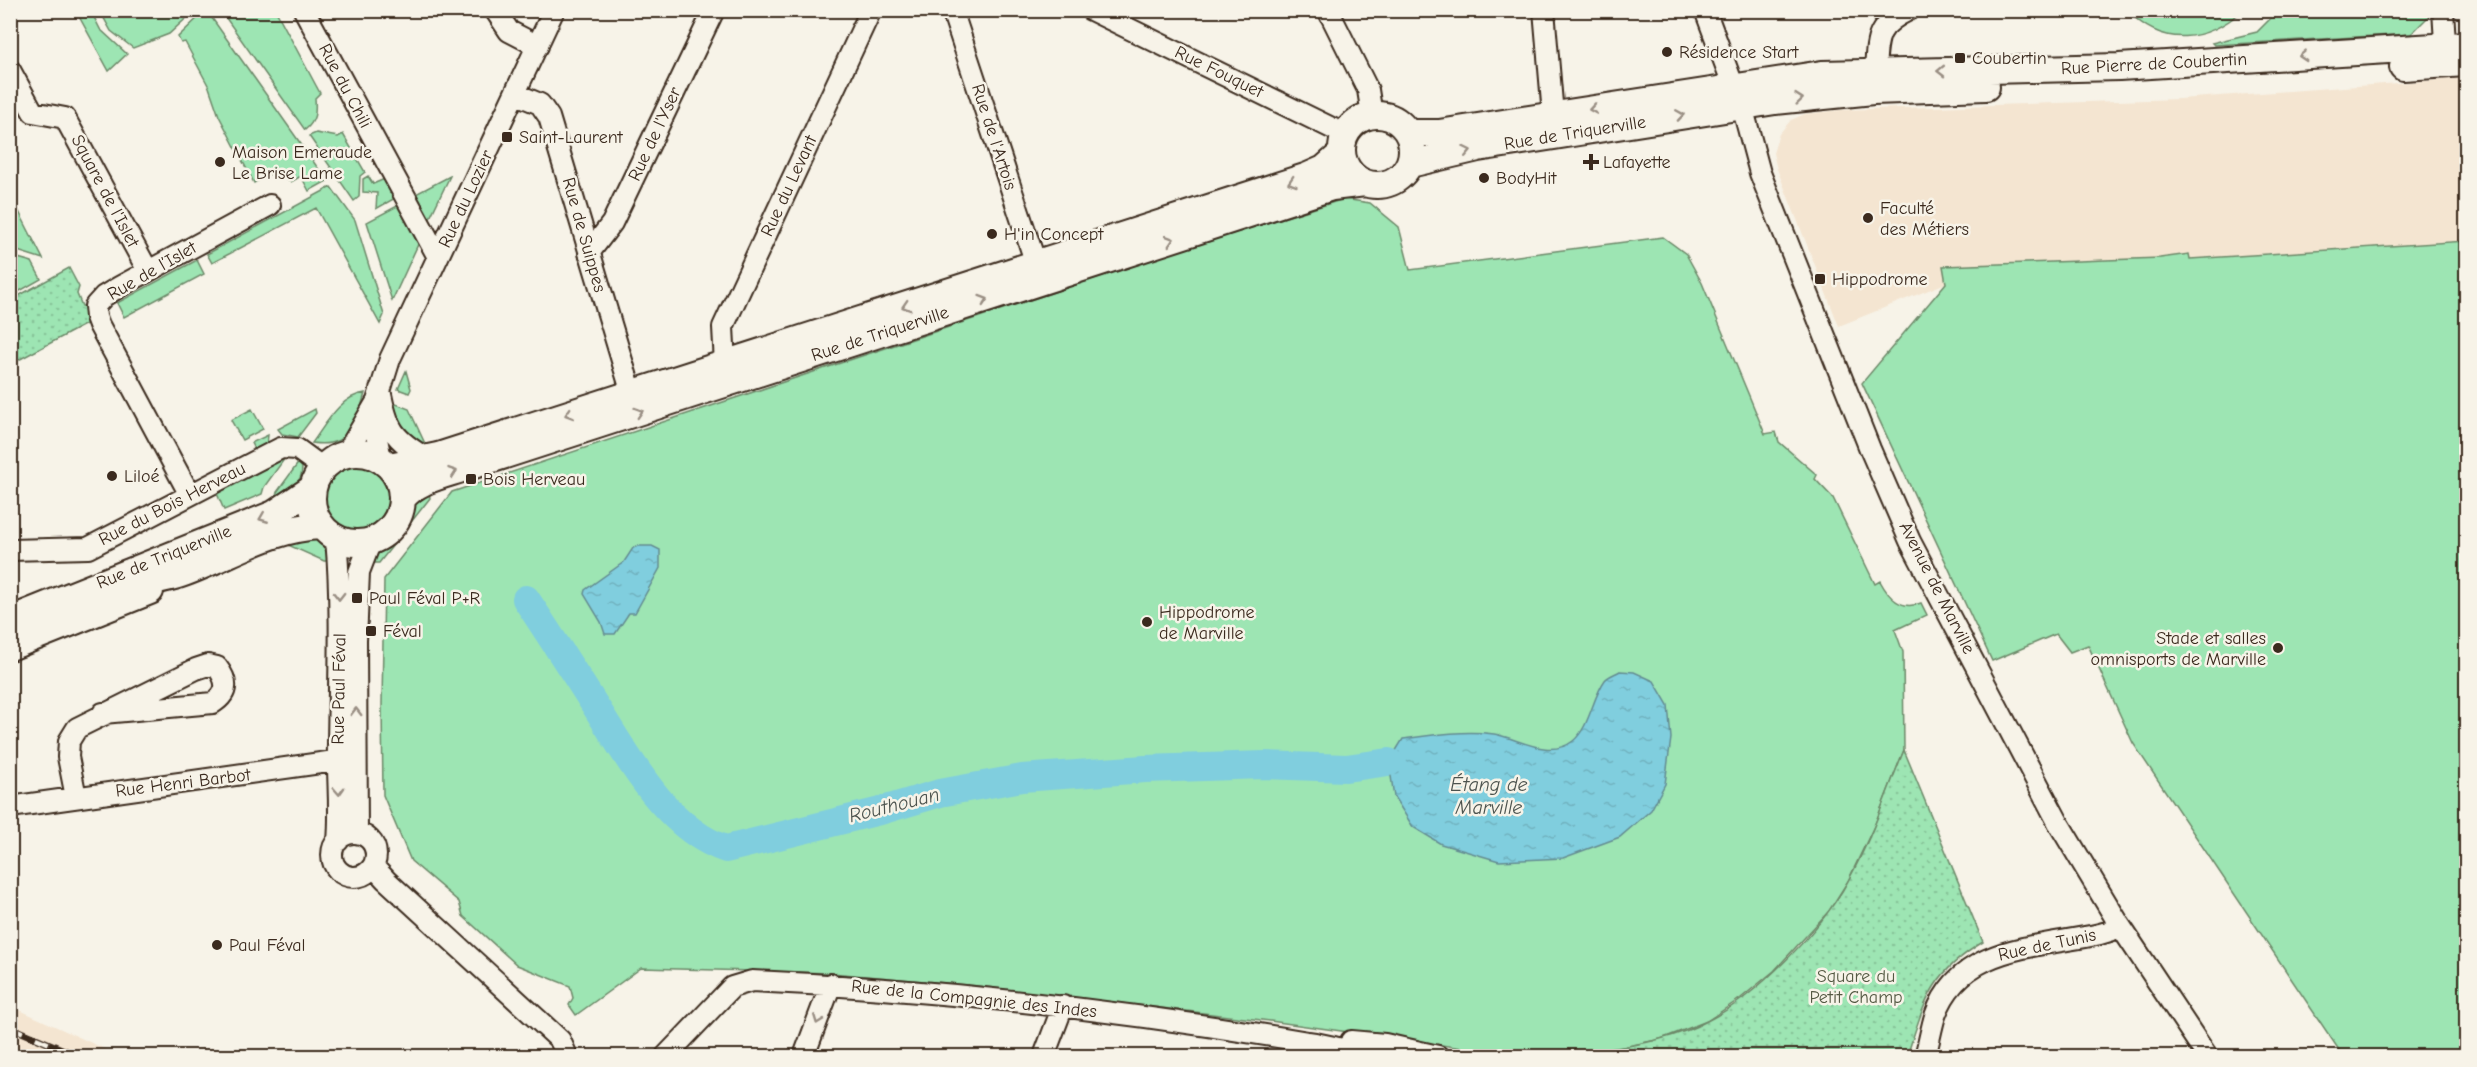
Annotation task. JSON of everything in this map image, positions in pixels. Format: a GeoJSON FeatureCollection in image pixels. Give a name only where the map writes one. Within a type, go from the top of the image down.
{"type":"FeatureCollection","features":[{"type":"Feature","properties":{"kind":"main road","name":"Rue Pierre de Coubertin"},"geometry":{"type":"LineString","coordinates":[[1737,96],[2143,83],[2456,54]]}},
{"type":"Feature","properties":{"kind":"main road","name":"Rue Pierre de Coubertin"},"geometry":{"type":"LineString","coordinates":[[1737,96],[1822,74],[2119,67],[2456,54]]}},
{"type":"Feature","properties":{"kind":"main road","name":"Rue de Triquerville"},"geometry":{"type":"LineString","coordinates":[[1408,133],[1439,133],[1553,115],[1737,96]]}},
{"type":"Feature","properties":{"kind":"main road","name":"Rue de Triquerville"},"geometry":{"type":"LineString","coordinates":[[1410,164],[1737,96]]}},
{"type":"Feature","properties":{"kind":"main road"},"geometry":{"type":"LineString","coordinates":[[1372,115],[1392,118],[1401,124],[1412,143],[1410,164],[1404,173],[1386,185],[1365,183],[1349,172],[1344,144],[1360,120],[1372,115]]}},
{"type":"Feature","properties":{"kind":"main road","name":"Rue de Triquerville"},"geometry":{"type":"LineString","coordinates":[[386,463],[428,459],[1308,176],[1324,169],[1344,144]]}},
{"type":"Feature","properties":{"kind":"main road","name":"Rue de Triquerville"},"geometry":{"type":"LineString","coordinates":[[402,499],[408,491],[421,483],[468,467],[1332,188],[1365,183]]}},
{"type":"Feature","properties":{"kind":"main road"},"geometry":{"type":"LineString","coordinates":[[362,453],[386,463],[399,481],[402,499],[400,512],[393,525],[383,535],[371,541],[357,543],[329,532],[312,504],[318,478],[334,459],[346,454],[362,453]]}},
{"type":"Feature","properties":{"kind":"main road","name":"Rue de Triquerville"},"geometry":{"type":"LineString","coordinates":[[10,620],[274,514],[318,478]]}},
{"type":"Feature","properties":{"kind":"main road","name":"Rue de Triquerville"},"geometry":{"type":"LineString","coordinates":[[10,630],[145,581],[179,575],[298,528],[329,532]]}},
{"type":"Feature","properties":{"kind":"main road"},"geometry":{"type":"LineString","coordinates":[[10,647],[149,592],[179,575]]}},
{"type":"Feature","properties":{"kind":"main road"},"geometry":{"type":"LineString","coordinates":[[10,609],[100,582]]}},
{"type":"Feature","properties":{"kind":"street","name":"Rue du Chili"},"geometry":{"type":"LineString","coordinates":[[304,10],[438,257]]}},
{"type":"Feature","properties":{"kind":"street"},"geometry":{"type":"LineString","coordinates":[[495,10],[509,31],[538,46]]}},
{"type":"Feature","properties":{"kind":"street","name":"Rue du Lozier"},"geometry":{"type":"LineString","coordinates":[[346,454],[378,395],[390,359],[554,10]]}},
{"type":"Feature","properties":{"kind":"street","name":"Rue de l'Yser"},"geometry":{"type":"LineString","coordinates":[[589,253],[612,223],[714,10]]}},
{"type":"Feature","properties":{"kind":"street","name":"Rue du Levant"},"geometry":{"type":"LineString","coordinates":[[725,364],[723,327],[871,10]]}},
{"type":"Feature","properties":{"kind":"street","name":"Rue de l'Artois"},"geometry":{"type":"LineString","coordinates":[[952,10],[1036,264]]}},
{"type":"Feature","properties":{"kind":"street","name":"Rue Fouquet"},"geometry":{"type":"LineString","coordinates":[[1091,10],[1344,144]]}},
{"type":"Feature","properties":{"kind":"street"},"geometry":{"type":"LineString","coordinates":[[1328,10],[1368,90],[1372,115]]}},
{"type":"Feature","properties":{"kind":"street"},"geometry":{"type":"LineString","coordinates":[[1544,10],[1553,115]]}},
{"type":"Feature","properties":{"kind":"street","name":"Avenue de Marville"},"geometry":{"type":"LineString","coordinates":[[1706,10],[1737,96],[1760,173],[1870,449],[1910,541],[2038,785],[2119,924],[2207,1056]]}},
{"type":"Feature","properties":{"kind":"street"},"geometry":{"type":"LineString","coordinates":[[1875,72],[1877,46],[1882,30],[1888,22],[1910,10]]}},
{"type":"Feature","properties":{"kind":"street"},"geometry":{"type":"LineString","coordinates":[[2443,10],[2456,54]]}},
{"type":"Feature","properties":{"kind":"street","name":"Square de l'Islet"},"geometry":{"type":"LineString","coordinates":[[10,70],[33,112],[65,118],[148,271]]}},
{"type":"Feature","properties":{"kind":"street","name":"Rue de Suippes"},"geometry":{"type":"LineString","coordinates":[[516,94],[540,104],[549,117],[632,394]]}},
{"type":"Feature","properties":{"kind":"street","name":"Rue de l’Islet"},"geometry":{"type":"LineString","coordinates":[[190,495],[96,317],[95,306],[104,296],[270,205]]}},
{"type":"Feature","properties":{"kind":"street","name":"Rue du Lozier"},"geometry":{"type":"LineString","coordinates":[[378,395],[376,434],[386,463]]}},
{"type":"Feature","properties":{"kind":"street"},"geometry":{"type":"LineString","coordinates":[[378,395],[394,435],[405,446],[428,459]]}},
{"type":"Feature","properties":{"kind":"street","name":"Rue du Bois Herveau"},"geometry":{"type":"LineString","coordinates":[[10,550],[88,548],[281,448],[297,449],[318,478]]}},
{"type":"Feature","properties":{"kind":"street","name":"Rue Paul Féval"},"geometry":{"type":"LineString","coordinates":[[329,532],[340,614],[347,760],[357,833]]}},
{"type":"Feature","properties":{"kind":"street","name":"Rue Paul Féval"},"geometry":{"type":"LineString","coordinates":[[338,841],[347,760],[359,572],[371,541]]}},
{"type":"Feature","properties":{"kind":"street"},"geometry":{"type":"LineString","coordinates":[[76,797],[68,757],[69,741],[77,728],[103,713],[196,669],[208,665],[217,667],[223,675],[225,690],[222,697],[213,703],[103,713]]}},
{"type":"Feature","properties":{"kind":"street","name":"Rue Henri Barbot"},"geometry":{"type":"LineString","coordinates":[[10,807],[347,760]]}},
{"type":"Feature","properties":{"kind":"street"},"geometry":{"type":"LineString","coordinates":[[357,833],[364,835],[374,845],[376,852],[373,866],[358,876],[346,875],[336,867],[333,854],[338,841],[343,836],[357,833]]}},
{"type":"Feature","properties":{"kind":"street"},"geometry":{"type":"LineString","coordinates":[[373,866],[398,892],[560,1040],[567,1056]]}},
{"type":"Feature","properties":{"kind":"street","name":"Rue de Tunis"},"geometry":{"type":"LineString","coordinates":[[1925,1056],[1936,1015],[1947,993],[1964,973],[1986,958],[2011,950],[2100,934],[2110,931],[2119,924]]}},
{"type":"Feature","properties":{"kind":"street","name":"Rue de la Compagnie des Indes"},"geometry":{"type":"LineString","coordinates":[[666,1056],[732,987],[752,981],[831,984],[946,993],[1063,1006],[1310,1042],[1375,1056]]}},
{"type":"Feature","properties":{"kind":"street"},"geometry":{"type":"LineString","coordinates":[[804,1056],[831,984]]}},
{"type":"Feature","properties":{"kind":"street"},"geometry":{"type":"LineString","coordinates":[[1044,1056],[1063,1006]]}},
{"type":"Feature","properties":{"kind":"street","name":"Rue de la Compagnie des Indes"},"geometry":{"type":"LineString","coordinates":[[1310,1042],[1355,1041],[1385,1044],[1438,1056]]}},
{"type":"Feature","properties":{"kind":"shaded area"},"geometry":{"type":"Polygon","coordinates":[[[2466,78],[2466,241],[2189,259],[2189,254],[2160,258],[1943,266],[1946,283],[1839,326],[1777,169],[1773,153],[1779,134],[1791,120],[1805,114],[1840,110],[2179,99],[2466,78]]]}},
{"type":"Feature","properties":{"kind":"shaded area"},"geometry":{"type":"Polygon","coordinates":[[[11,1006],[120,1056],[11,1056],[11,1006]]]}},
{"type":"Feature","properties":{"kind":"green space"},"geometry":{"type":"Polygon","coordinates":[[[2428,10],[2429,16],[2411,34],[2214,45],[2212,43],[2257,32],[2278,11],[2428,10]]]}},
{"type":"Feature","properties":{"kind":"green space"},"geometry":{"type":"Polygon","coordinates":[[[76,11],[91,11],[100,29],[127,54],[109,71],[76,11]]]}},
{"type":"Feature","properties":{"kind":"green space"},"geometry":{"type":"Polygon","coordinates":[[[100,11],[194,11],[169,34],[133,48],[111,31],[100,11]]]}},
{"type":"Feature","properties":{"kind":"green space"},"geometry":{"type":"Polygon","coordinates":[[[205,11],[327,181],[309,191],[301,176],[291,182],[273,172],[254,183],[219,116],[209,87],[185,42],[181,43],[178,37],[205,11]]]}},
{"type":"Feature","properties":{"kind":"green space"},"geometry":{"type":"Polygon","coordinates":[[[221,11],[276,11],[320,93],[315,98],[313,120],[305,130],[221,11]]]}},
{"type":"Feature","properties":{"kind":"green space"},"geometry":{"type":"Polygon","coordinates":[[[2128,11],[2242,11],[2214,29],[2185,36],[2156,31],[2141,23],[2128,11]]]}},
{"type":"Feature","properties":{"kind":"green space"},"geometry":{"type":"Polygon","coordinates":[[[316,133],[338,137],[343,134],[365,172],[360,176],[359,197],[354,201],[309,136],[316,133]]]}},
{"type":"Feature","properties":{"kind":"green space"},"geometry":{"type":"Polygon","coordinates":[[[368,176],[373,184],[387,178],[397,197],[376,209],[377,193],[363,192],[363,179],[368,176]]]}},
{"type":"Feature","properties":{"kind":"green space"},"geometry":{"type":"Polygon","coordinates":[[[450,176],[427,224],[412,196],[450,176]]]}},
{"type":"Feature","properties":{"kind":"green space"},"geometry":{"type":"Polygon","coordinates":[[[331,187],[355,220],[384,315],[380,324],[316,208],[212,263],[207,254],[331,187]]]}},
{"type":"Feature","properties":{"kind":"green space"},"geometry":{"type":"Polygon","coordinates":[[[11,196],[43,259],[11,249],[11,196]]]}},
{"type":"Feature","properties":{"kind":"green space","name":"Hippodrome de Marville"},"geometry":{"type":"Polygon","coordinates":[[[1344,199],[1370,203],[1399,227],[1410,270],[1663,237],[1686,254],[1702,283],[1765,434],[1776,432],[1779,442],[1817,475],[1815,479],[1833,498],[1875,584],[1880,581],[1887,593],[1902,604],[1921,603],[1927,615],[1895,630],[1903,652],[1904,750],[1875,824],[1848,881],[1829,911],[1774,971],[1741,998],[1707,1021],[1661,1039],[1614,1049],[1547,1056],[1491,1052],[1270,1021],[969,985],[831,973],[641,968],[576,1015],[569,1005],[573,998],[570,986],[517,965],[463,916],[459,902],[411,861],[383,795],[384,579],[452,492],[1196,245],[1344,199]]]}},
{"type":"Feature","properties":{"kind":"green space"},"geometry":{"type":"Polygon","coordinates":[[[401,204],[420,240],[392,301],[367,222],[401,204]]]}},
{"type":"Feature","properties":{"kind":"green space","name":"Stade et salles omnisports de Marville"},"geometry":{"type":"Polygon","coordinates":[[[2466,241],[2466,1056],[2343,1056],[2133,743],[2088,645],[2070,652],[2056,634],[1992,661],[1862,383],[1946,283],[1943,266],[2160,258],[2189,254],[2190,259],[2466,241]]]}},
{"type":"Feature","properties":{"kind":"green space"},"geometry":{"type":"Polygon","coordinates":[[[11,256],[32,262],[41,279],[11,296],[11,256]]]}},
{"type":"Feature","properties":{"kind":"green space"},"geometry":{"type":"Polygon","coordinates":[[[197,260],[204,274],[124,317],[117,303],[197,260]]]}},
{"type":"Feature","properties":{"kind":"green space"},"geometry":{"type":"Polygon","coordinates":[[[69,268],[79,287],[77,294],[82,306],[86,306],[90,322],[11,364],[11,300],[69,268]]]}},
{"type":"Feature","properties":{"kind":"green space"},"geometry":{"type":"Polygon","coordinates":[[[406,371],[411,389],[409,393],[398,389],[406,371]]]}},
{"type":"Feature","properties":{"kind":"green space"},"geometry":{"type":"Polygon","coordinates":[[[365,393],[359,414],[343,438],[325,444],[312,443],[341,405],[356,395],[365,393]]]}},
{"type":"Feature","properties":{"kind":"green space"},"geometry":{"type":"Polygon","coordinates":[[[391,402],[409,409],[427,448],[402,434],[391,402]]]}},
{"type":"Feature","properties":{"kind":"green space"},"geometry":{"type":"Polygon","coordinates":[[[252,409],[263,429],[242,440],[231,420],[252,409]]]}},
{"type":"Feature","properties":{"kind":"green space"},"geometry":{"type":"Polygon","coordinates":[[[315,409],[316,413],[298,437],[282,434],[278,429],[315,409]]]}},
{"type":"Feature","properties":{"kind":"green space"},"geometry":{"type":"Polygon","coordinates":[[[268,435],[267,444],[255,451],[251,443],[268,435]]]}},
{"type":"Feature","properties":{"kind":"green space"},"geometry":{"type":"Polygon","coordinates":[[[285,458],[264,487],[262,494],[224,510],[216,491],[271,462],[285,458]]]}},
{"type":"Feature","properties":{"kind":"green space"},"geometry":{"type":"Polygon","coordinates":[[[299,462],[302,468],[300,479],[275,499],[277,492],[299,462]]]}},
{"type":"Feature","properties":{"kind":"green space"},"geometry":{"type":"Polygon","coordinates":[[[348,464],[362,464],[374,469],[383,478],[388,497],[386,510],[379,521],[362,530],[348,530],[336,525],[327,516],[322,504],[322,490],[327,478],[336,469],[348,464]]]}},
{"type":"Feature","properties":{"kind":"green space"},"geometry":{"type":"Polygon","coordinates":[[[429,492],[430,498],[379,563],[372,563],[377,550],[399,528],[411,506],[429,492]]]}},
{"type":"Feature","properties":{"kind":"green space"},"geometry":{"type":"Polygon","coordinates":[[[313,538],[323,546],[331,561],[324,561],[286,542],[313,538]]]}},
{"type":"Feature","properties":{"kind":"green space","name":"Square du Petit Champ"},"geometry":{"type":"Polygon","coordinates":[[[1904,750],[1983,942],[1951,966],[1932,990],[1919,1019],[1907,1056],[1547,1056],[1618,1048],[1678,1034],[1726,1010],[1766,979],[1822,920],[1848,881],[1871,833],[1904,750]]]}},
{"type":"Feature","properties":{"kind":"water"},"geometry":{"type":"Polygon","coordinates":[[[652,546],[660,550],[660,568],[635,613],[629,613],[615,634],[605,634],[601,622],[584,594],[585,590],[624,562],[633,548],[652,546]]]}},
{"type":"Feature","properties":{"kind":"water","name":"Étang de Marville"},"geometry":{"type":"Polygon","coordinates":[[[1620,671],[1634,672],[1654,681],[1668,705],[1671,738],[1665,784],[1651,810],[1620,837],[1563,858],[1499,861],[1441,844],[1413,827],[1394,797],[1389,762],[1403,739],[1483,733],[1503,736],[1544,748],[1564,746],[1579,735],[1605,680],[1620,671]]]}},
{"type":"Feature","properties":{"kind":"waterway","name":"Routhouan"},"geometry":{"type":"LineString","coordinates":[[526,599],[650,789],[685,825],[704,839],[726,849],[880,811],[940,793],[1022,778],[1145,769],[1264,765],[1346,768],[1389,762]]}},
{"type":"Feature","properties":{"kind":"railway"},"geometry":{"type":"LineString","coordinates":[[10,1027],[78,1056]]}},
{"type":"Feature","properties":{"kind":"place","name":"Résidence Start"},"geometry":{"type":"Point","coordinates":[1667,52]}},
{"type":"Feature","properties":{"kind":"place","name":"Coubertin"},"geometry":{"type":"Point","coordinates":[1960,58]}},
{"type":"Feature","properties":{"kind":"place","name":"Saint-Laurent"},"geometry":{"type":"Point","coordinates":[507,137]}},
{"type":"Feature","properties":{"kind":"place","name":"Maison Emeraude Le Brise Lame"},"geometry":{"type":"Point","coordinates":[220,162]}},
{"type":"Feature","properties":{"kind":"place","name":"Lafayette"},"geometry":{"type":"Point","coordinates":[1591,162]}},
{"type":"Feature","properties":{"kind":"place","name":"BodyHit"},"geometry":{"type":"Point","coordinates":[1484,178]}},
{"type":"Feature","properties":{"kind":"place","name":"Faculté des Métiers"},"geometry":{"type":"Point","coordinates":[1868,218]}},
{"type":"Feature","properties":{"kind":"place","name":"H'in Concept"},"geometry":{"type":"Point","coordinates":[992,234]}},
{"type":"Feature","properties":{"kind":"place","name":"Hippodrome"},"geometry":{"type":"Point","coordinates":[1820,279]}},
{"type":"Feature","properties":{"kind":"place","name":"Liloé"},"geometry":{"type":"Point","coordinates":[112,476]}},
{"type":"Feature","properties":{"kind":"place","name":"Bois Herveau"},"geometry":{"type":"Point","coordinates":[471,479]}},
{"type":"Feature","properties":{"kind":"place","name":"Paul Féval P+R"},"geometry":{"type":"Point","coordinates":[357,598]}},
{"type":"Feature","properties":{"kind":"place","name":"Hippodrome de Marville"},"geometry":{"type":"Point","coordinates":[1147,622]}},
{"type":"Feature","properties":{"kind":"place","name":"Féval"},"geometry":{"type":"Point","coordinates":[371,631]}},
{"type":"Feature","properties":{"kind":"place","name":"Stade et salles omnisports de Marville"},"geometry":{"type":"Point","coordinates":[2278,648]}},
{"type":"Feature","properties":{"kind":"place","name":"Paul Féval"},"geometry":{"type":"Point","coordinates":[217,945]}}]}
